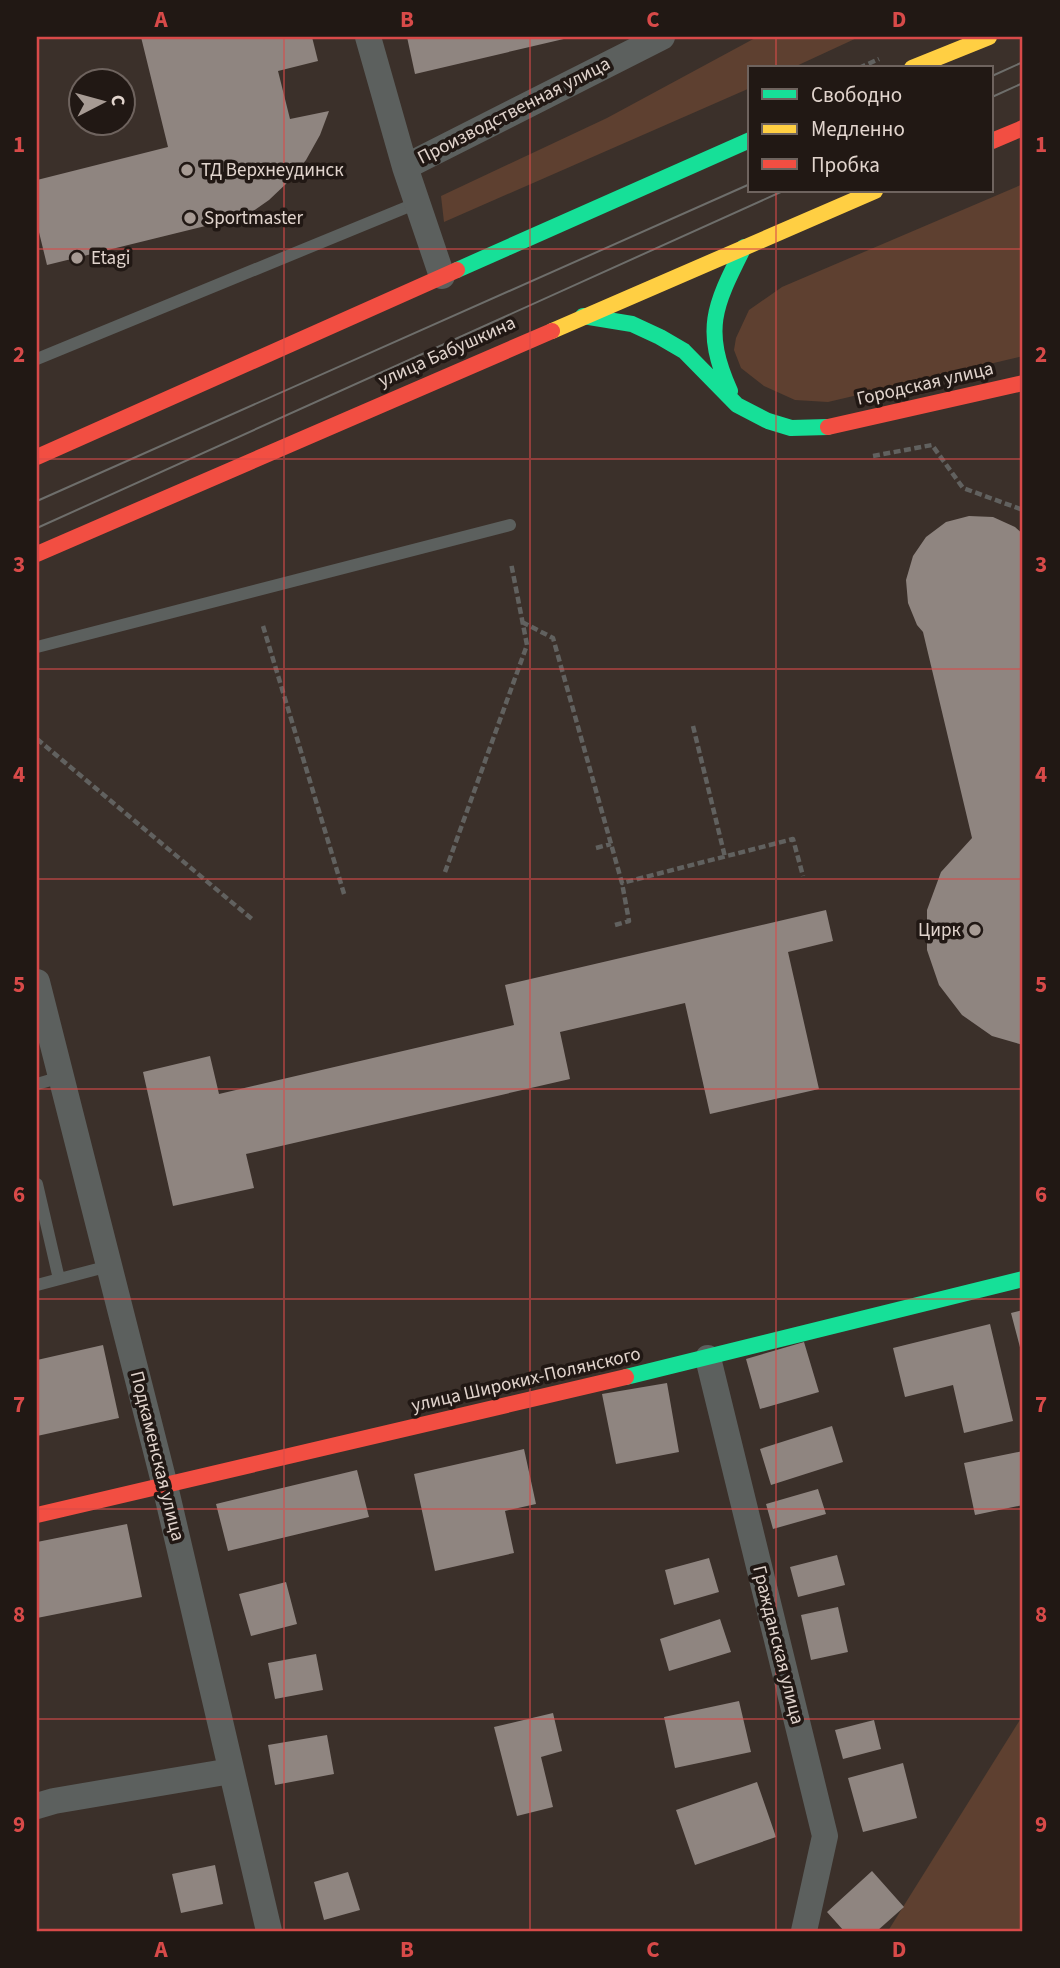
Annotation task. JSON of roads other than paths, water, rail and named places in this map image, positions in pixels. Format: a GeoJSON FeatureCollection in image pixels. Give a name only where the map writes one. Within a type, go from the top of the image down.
{"type":"FeatureCollection","features":[{"type":"Feature","properties":{"kind":"main road"},"geometry":{"type":"LineString","coordinates":[[917,66],[989,37]]}},
{"type":"Feature","properties":{"kind":"main road"},"geometry":{"type":"LineString","coordinates":[[993,141],[1023,128]]}},
{"type":"Feature","properties":{"kind":"main road"},"geometry":{"type":"LineString","coordinates":[[37,457],[748,141]]}},
{"type":"Feature","properties":{"kind":"main road","name":"улица Бабушкина"},"geometry":{"type":"LineString","coordinates":[[37,554],[873,192]]}},
{"type":"Feature","properties":{"kind":"main road"},"geometry":{"type":"LineString","coordinates":[[737,405],[719,369],[712,337],[713,312],[744,247]]}},
{"type":"Feature","properties":{"kind":"main road","name":"Городская улица"},"geometry":{"type":"LineString","coordinates":[[583,316],[632,324],[684,351],[737,405],[768,421],[791,428],[836,427],[1023,383]]}},
{"type":"Feature","properties":{"kind":"main road","name":"улица Широких-Полянского"},"geometry":{"type":"LineString","coordinates":[[37,1515],[708,1358],[1023,1279]]}},
{"type":"Feature","properties":{"kind":"street"},"geometry":{"type":"LineString","coordinates":[[368,37],[405,167],[442,276]]}},
{"type":"Feature","properties":{"kind":"street","name":"Производственная улица"},"geometry":{"type":"LineString","coordinates":[[405,167],[662,37]]}},
{"type":"Feature","properties":{"kind":"street","name":"Подкаменская улица"},"geometry":{"type":"LineString","coordinates":[[37,982],[49,1081],[109,1266],[165,1486],[269,1931]]}},
{"type":"Feature","properties":{"kind":"street","name":"Гражданская улица"},"geometry":{"type":"LineString","coordinates":[[708,1358],[825,1836],[804,1931]]}},
{"type":"Feature","properties":{"kind":"street"},"geometry":{"type":"LineString","coordinates":[[37,1806],[231,1771]]}},
{"type":"Feature","properties":{"kind":"lane"},"geometry":{"type":"LineString","coordinates":[[37,359],[417,203]]}},
{"type":"Feature","properties":{"kind":"lane"},"geometry":{"type":"LineString","coordinates":[[37,647],[510,525]]}},
{"type":"Feature","properties":{"kind":"lane"},"geometry":{"type":"LineString","coordinates":[[37,1184],[59,1279]]}},
{"type":"Feature","properties":{"kind":"lane"},"geometry":{"type":"LineString","coordinates":[[37,1285],[109,1266]]}},
{"type":"Feature","properties":{"kind":"tram line"},"geometry":{"type":"LineString","coordinates":[[993,76],[1023,62]]}},
{"type":"Feature","properties":{"kind":"tram line"},"geometry":{"type":"LineString","coordinates":[[993,97],[1023,83]]}},
{"type":"Feature","properties":{"kind":"tram line"},"geometry":{"type":"LineString","coordinates":[[37,501],[748,185]]}},
{"type":"Feature","properties":{"kind":"tram line"},"geometry":{"type":"LineString","coordinates":[[37,528],[781,192]]}},
{"type":"Feature","properties":{"kind":"place","name":"ТД Верхнеудинск"},"geometry":{"type":"Point","coordinates":[187,170]}},
{"type":"Feature","properties":{"kind":"place","name":"Sportmaster"},"geometry":{"type":"Point","coordinates":[190,218]}},
{"type":"Feature","properties":{"kind":"place","name":"Etagi"},"geometry":{"type":"Point","coordinates":[77,258]}},
{"type":"Feature","properties":{"kind":"place","name":"Цирк"},"geometry":{"type":"Point","coordinates":[975,930]}}]}
